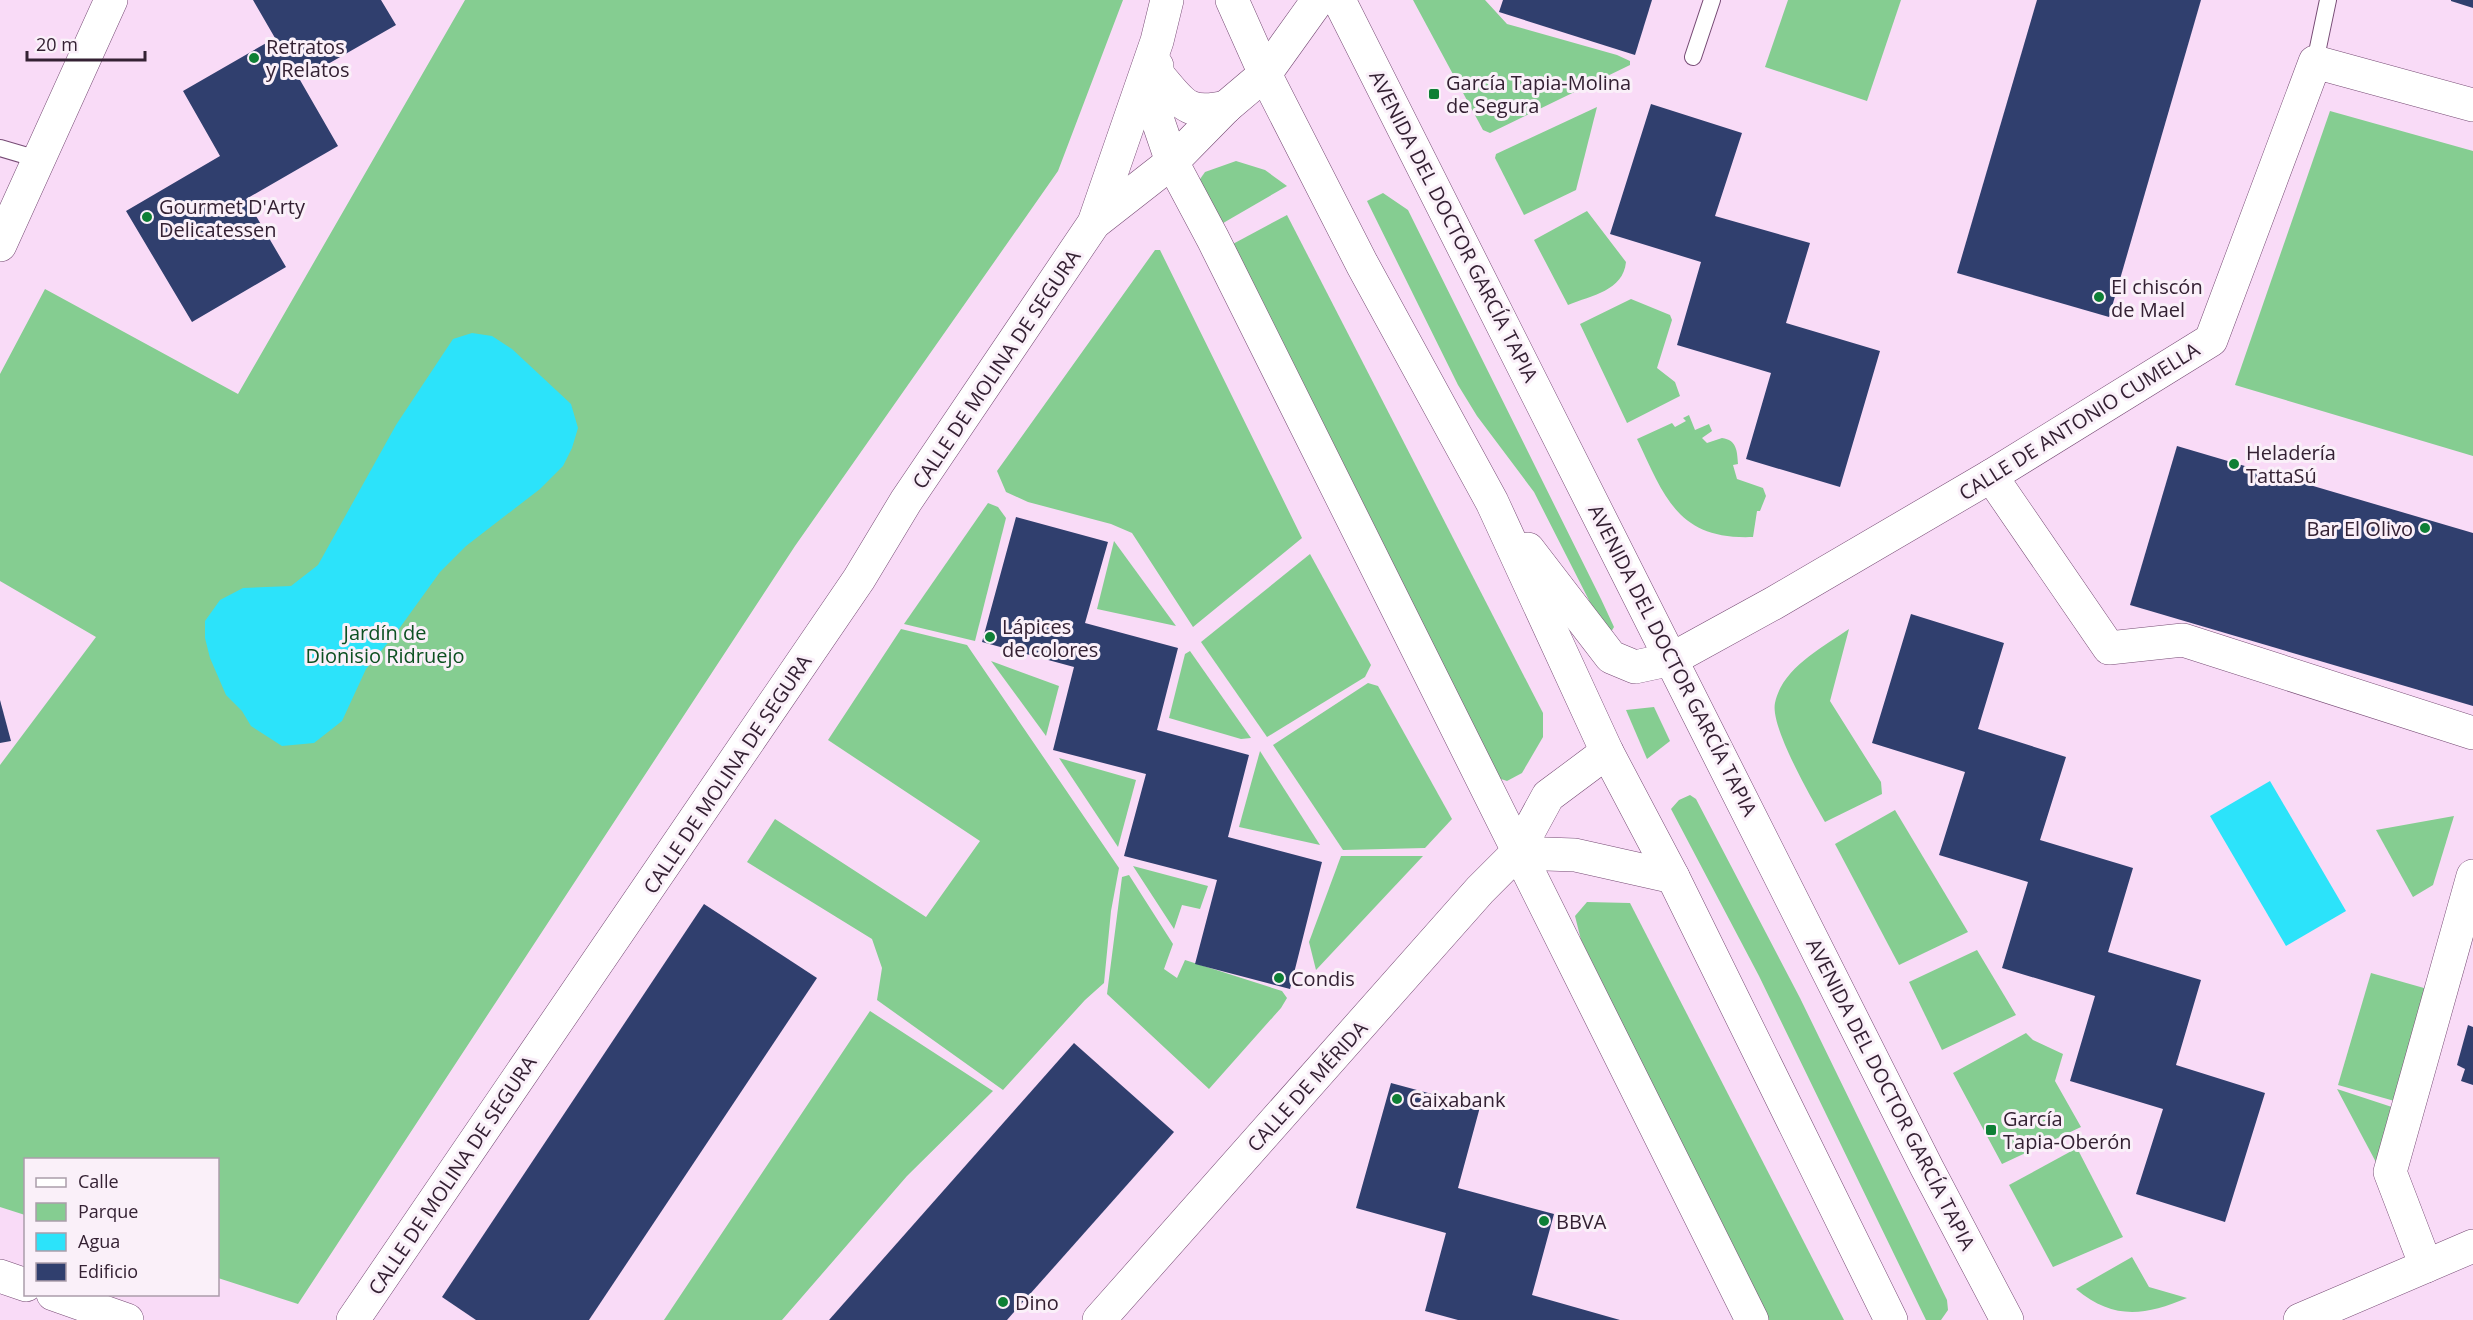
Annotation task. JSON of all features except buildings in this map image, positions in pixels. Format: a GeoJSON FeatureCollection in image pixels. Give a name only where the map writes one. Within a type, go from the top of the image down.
{"type":"FeatureCollection","features":[{"type":"Feature","properties":{"kind":"street"},"geometry":{"type":"LineString","coordinates":[[0,245],[111,0]]}},
{"type":"Feature","properties":{"kind":"street","name":"CALLE DE MOLINA DE SEGURA"},"geometry":{"type":"LineString","coordinates":[[353,1320],[859,579],[906,501],[1094,223],[1157,41],[1167,0]]}},
{"type":"Feature","properties":{"kind":"street"},"geometry":{"type":"LineString","coordinates":[[1233,0],[1265,74],[1362,264],[1492,502],[1607,752],[1673,877],[1891,1320]]}},
{"type":"Feature","properties":{"kind":"street"},"geometry":{"type":"LineString","coordinates":[[1265,74],[1318,0]]}},
{"type":"Feature","properties":{"kind":"street","name":"AVENIDA DEL DOCTOR GARCÍA TAPIA"},"geometry":{"type":"LineString","coordinates":[[1339,0],[1927,1168],[2007,1320]]}},
{"type":"Feature","properties":{"kind":"street","name":"CALLE DE MOLINA DE SEGURA"},"geometry":{"type":"LineString","coordinates":[[1157,41],[1158,121],[1172,162]]}},
{"type":"Feature","properties":{"kind":"street"},"geometry":{"type":"LineString","coordinates":[[2315,62],[2473,105]]}},
{"type":"Feature","properties":{"kind":"street","name":"CALLE DE ANTONIO CUMELLA"},"geometry":{"type":"LineString","coordinates":[[1492,502],[1611,657],[1635,667],[1672,659],[1774,603],[1991,476],[2211,340],[2315,62]]}},
{"type":"Feature","properties":{"kind":"street"},"geometry":{"type":"LineString","coordinates":[[1157,74],[1185,106],[1203,112],[1226,107]]}},
{"type":"Feature","properties":{"kind":"street","name":"CALLE DE MOLINA DE SEGURA"},"geometry":{"type":"LineString","coordinates":[[1094,223],[1172,162],[1226,107],[1265,74]]}},
{"type":"Feature","properties":{"kind":"street"},"geometry":{"type":"LineString","coordinates":[[1172,162],[1219,250],[1517,854],[1752,1320]]}},
{"type":"Feature","properties":{"kind":"street"},"geometry":{"type":"LineString","coordinates":[[1991,476],[2109,648],[2183,640],[2473,733]]}},
{"type":"Feature","properties":{"kind":"street","name":"CALLE DE MÉRIDA"},"geometry":{"type":"LineString","coordinates":[[1099,1320],[1472,899],[1517,854],[1548,796],[1607,752]]}},
{"type":"Feature","properties":{"kind":"street"},"geometry":{"type":"LineString","coordinates":[[1517,854],[1575,855],[1673,877]]}},
{"type":"Feature","properties":{"kind":"street"},"geometry":{"type":"LineString","coordinates":[[2426,1266],[2390,1172],[2473,876]]}},
{"type":"Feature","properties":{"kind":"street"},"geometry":{"type":"LineString","coordinates":[[2300,1320],[2473,1246]]}},
{"type":"Feature","properties":{"kind":"street"},"geometry":{"type":"LineString","coordinates":[[0,1276],[24,1284]]}},
{"type":"Feature","properties":{"kind":"street"},"geometry":{"type":"LineString","coordinates":[[59,1296],[127,1320]]}},
{"type":"Feature","properties":{"kind":"lane"},"geometry":{"type":"LineString","coordinates":[[1693,57],[1712,0]]}},
{"type":"Feature","properties":{"kind":"lane"},"geometry":{"type":"LineString","coordinates":[[2315,62],[2328,0]]}},
{"type":"Feature","properties":{"kind":"lane"},"geometry":{"type":"LineString","coordinates":[[0,148],[40,160]]}},
{"type":"Feature","properties":{"kind":"green space","name":"Jardín de Dionisio Ridruejo"},"geometry":{"type":"Polygon","coordinates":[[[465,0],[1123,0],[1058,171],[795,546],[298,1304],[219,1278],[219,1158],[24,1158],[24,1215],[0,1207],[0,765],[96,637],[0,581],[0,374],[45,289],[238,394],[465,0]]]}},
{"type":"Feature","properties":{"kind":"green space"},"geometry":{"type":"Polygon","coordinates":[[[1413,0],[1485,0],[1507,24],[1617,55],[1630,61],[1630,65],[1490,133],[1483,130],[1413,0]]]}},
{"type":"Feature","properties":{"kind":"green space"},"geometry":{"type":"Polygon","coordinates":[[[1788,0],[1901,0],[1867,101],[1765,67],[1788,0]]]}},
{"type":"Feature","properties":{"kind":"green space"},"geometry":{"type":"Polygon","coordinates":[[[1597,107],[1576,190],[1524,215],[1495,158],[1496,154],[1597,107]]]}},
{"type":"Feature","properties":{"kind":"green space"},"geometry":{"type":"Polygon","coordinates":[[[2330,111],[2473,151],[2473,456],[2235,385],[2330,111]]]}},
{"type":"Feature","properties":{"kind":"green space"},"geometry":{"type":"Polygon","coordinates":[[[1236,161],[1265,170],[1287,186],[1218,226],[1198,182],[1205,172],[1236,161]]]}},
{"type":"Feature","properties":{"kind":"green space"},"geometry":{"type":"Polygon","coordinates":[[[1383,193],[1408,210],[1601,599],[1614,627],[1611,632],[1597,616],[1534,492],[1477,416],[1458,385],[1367,201],[1383,193]]]}},
{"type":"Feature","properties":{"kind":"green space"},"geometry":{"type":"Polygon","coordinates":[[[1587,211],[1626,262],[1624,272],[1613,286],[1605,291],[1568,305],[1534,240],[1587,211]]]}},
{"type":"Feature","properties":{"kind":"green space"},"geometry":{"type":"Polygon","coordinates":[[[1287,215],[1543,713],[1543,737],[1522,773],[1507,781],[1498,778],[1231,245],[1287,215]]]}},
{"type":"Feature","properties":{"kind":"green space"},"geometry":{"type":"Polygon","coordinates":[[[1155,250],[1160,250],[1302,538],[1193,627],[1132,533],[1111,524],[1028,502],[1006,492],[997,471],[1155,250]]]}},
{"type":"Feature","properties":{"kind":"green space"},"geometry":{"type":"Polygon","coordinates":[[[1631,299],[1670,315],[1672,320],[1657,368],[1675,382],[1680,396],[1627,423],[1580,324],[1631,299]]]}},
{"type":"Feature","properties":{"kind":"green space"},"geometry":{"type":"Polygon","coordinates":[[[1689,415],[1695,430],[1709,424],[1712,431],[1702,438],[1707,443],[1722,438],[1731,441],[1737,455],[1738,464],[1733,465],[1737,479],[1763,488],[1766,496],[1760,511],[1757,511],[1753,537],[1728,536],[1707,531],[1691,523],[1677,511],[1656,480],[1637,439],[1672,423],[1675,427],[1686,421],[1683,418],[1689,415]]]}},
{"type":"Feature","properties":{"kind":"green space"},"geometry":{"type":"Polygon","coordinates":[[[988,503],[998,507],[1006,518],[975,641],[904,624],[988,503]]]}},
{"type":"Feature","properties":{"kind":"green space"},"geometry":{"type":"Polygon","coordinates":[[[1114,541],[1176,626],[1097,609],[1114,541]]]}},
{"type":"Feature","properties":{"kind":"green space"},"geometry":{"type":"Polygon","coordinates":[[[1310,554],[1371,665],[1365,677],[1267,737],[1201,642],[1310,554]]]}},
{"type":"Feature","properties":{"kind":"green space"},"geometry":{"type":"Polygon","coordinates":[[[901,629],[967,645],[1119,868],[1111,911],[1104,983],[1085,1000],[1003,1090],[877,1000],[882,968],[872,939],[747,862],[775,819],[926,917],[980,841],[828,740],[901,629]]]}},
{"type":"Feature","properties":{"kind":"green space"},"geometry":{"type":"Polygon","coordinates":[[[1849,629],[1830,701],[1881,782],[1882,794],[1825,822],[1785,745],[1775,714],[1775,703],[1786,679],[1795,669],[1816,651],[1849,629]]]}},
{"type":"Feature","properties":{"kind":"green space"},"geometry":{"type":"Polygon","coordinates":[[[1190,651],[1251,738],[1241,739],[1169,718],[1185,654],[1190,651]]]}},
{"type":"Feature","properties":{"kind":"green space"},"geometry":{"type":"Polygon","coordinates":[[[991,661],[1059,686],[1046,736],[991,661]]]}},
{"type":"Feature","properties":{"kind":"green space"},"geometry":{"type":"Polygon","coordinates":[[[1368,683],[1378,686],[1452,819],[1425,848],[1343,850],[1273,745],[1368,683]]]}},
{"type":"Feature","properties":{"kind":"green space"},"geometry":{"type":"Polygon","coordinates":[[[1654,707],[1670,741],[1647,759],[1626,710],[1654,707]]]}},
{"type":"Feature","properties":{"kind":"green space"},"geometry":{"type":"Polygon","coordinates":[[[1260,751],[1320,845],[1239,827],[1260,751]]]}},
{"type":"Feature","properties":{"kind":"green space"},"geometry":{"type":"Polygon","coordinates":[[[1059,758],[1136,780],[1118,847],[1059,758]]]}},
{"type":"Feature","properties":{"kind":"green space"},"geometry":{"type":"Polygon","coordinates":[[[1690,795],[1696,799],[1800,998],[1947,1300],[1948,1310],[1941,1320],[1926,1320],[1759,976],[1671,809],[1679,800],[1690,795]]]}},
{"type":"Feature","properties":{"kind":"green space"},"geometry":{"type":"Polygon","coordinates":[[[1895,810],[1968,932],[1899,965],[1835,844],[1895,810]]]}},
{"type":"Feature","properties":{"kind":"green space"},"geometry":{"type":"Polygon","coordinates":[[[2454,816],[2433,885],[2413,897],[2376,830],[2454,816]]]}},
{"type":"Feature","properties":{"kind":"green space"},"geometry":{"type":"Polygon","coordinates":[[[1341,856],[1423,856],[1316,970],[1309,942],[1341,856]]]}},
{"type":"Feature","properties":{"kind":"green space"},"geometry":{"type":"Polygon","coordinates":[[[1133,866],[1208,886],[1200,909],[1182,905],[1174,929],[1133,866]]]}},
{"type":"Feature","properties":{"kind":"green space"},"geometry":{"type":"Polygon","coordinates":[[[1129,875],[1173,944],[1164,969],[1177,978],[1185,960],[1282,991],[1287,998],[1281,1008],[1209,1089],[1107,994],[1122,877],[1129,875]]]}},
{"type":"Feature","properties":{"kind":"green space"},"geometry":{"type":"Polygon","coordinates":[[[1587,902],[1630,903],[1844,1320],[1769,1320],[1581,940],[1575,916],[1587,902]]]}},
{"type":"Feature","properties":{"kind":"green space"},"geometry":{"type":"Polygon","coordinates":[[[1977,950],[2016,1015],[1942,1050],[1909,982],[1977,950]]]}},
{"type":"Feature","properties":{"kind":"green space"},"geometry":{"type":"Polygon","coordinates":[[[2371,973],[2431,990],[2398,1102],[2338,1085],[2371,973]]]}},
{"type":"Feature","properties":{"kind":"green space"},"geometry":{"type":"Polygon","coordinates":[[[870,1011],[993,1091],[907,1176],[782,1320],[664,1320],[870,1011]]]}},
{"type":"Feature","properties":{"kind":"green space"},"geometry":{"type":"Polygon","coordinates":[[[2026,1033],[2033,1040],[2063,1054],[2055,1081],[2081,1127],[2002,1164],[1953,1073],[2026,1033]]]}},
{"type":"Feature","properties":{"kind":"green space"},"geometry":{"type":"Polygon","coordinates":[[[2337,1089],[2395,1108],[2378,1166],[2337,1089]]]}},
{"type":"Feature","properties":{"kind":"green space"},"geometry":{"type":"Polygon","coordinates":[[[2077,1148],[2123,1237],[2053,1267],[2009,1185],[2077,1148]]]}},
{"type":"Feature","properties":{"kind":"green space"},"geometry":{"type":"Polygon","coordinates":[[[2132,1257],[2149,1287],[2187,1298],[2157,1309],[2129,1312],[2103,1306],[2076,1289],[2132,1257]]]}},
{"type":"Feature","properties":{"kind":"water"},"geometry":{"type":"Polygon","coordinates":[[[472,333],[492,336],[512,349],[571,404],[578,428],[572,448],[563,466],[540,489],[466,546],[440,572],[396,633],[366,669],[342,721],[314,743],[282,746],[251,726],[242,711],[226,695],[210,658],[205,638],[205,621],[220,600],[243,588],[291,586],[318,565],[396,425],[453,339],[472,333]]]}},
{"type":"Feature","properties":{"kind":"water"},"geometry":{"type":"Polygon","coordinates":[[[2270,781],[2346,911],[2286,946],[2210,816],[2270,781]]]}},
{"type":"Feature","properties":{"kind":"place","name":"Retratos y Relatos"},"geometry":{"type":"Point","coordinates":[254,58]}},
{"type":"Feature","properties":{"kind":"place","name":"García Tapia-Molina de Segura"},"geometry":{"type":"Point","coordinates":[1434,94]}},
{"type":"Feature","properties":{"kind":"place","name":"Gourmet D'Arty Delicatessen"},"geometry":{"type":"Point","coordinates":[147,217]}},
{"type":"Feature","properties":{"kind":"place","name":"El chiscón de Mael"},"geometry":{"type":"Point","coordinates":[2099,297]}},
{"type":"Feature","properties":{"kind":"place","name":"Heladería TattaSú"},"geometry":{"type":"Point","coordinates":[2234,464]}},
{"type":"Feature","properties":{"kind":"place","name":"Bar El Olivo"},"geometry":{"type":"Point","coordinates":[2425,528]}},
{"type":"Feature","properties":{"kind":"place","name":"Lápices de colores"},"geometry":{"type":"Point","coordinates":[990,637]}},
{"type":"Feature","properties":{"kind":"place","name":"Condis"},"geometry":{"type":"Point","coordinates":[1279,978]}},
{"type":"Feature","properties":{"kind":"place","name":"Caixabank"},"geometry":{"type":"Point","coordinates":[1397,1099]}},
{"type":"Feature","properties":{"kind":"place","name":"García Tapia-Oberón"},"geometry":{"type":"Point","coordinates":[1991,1130]}},
{"type":"Feature","properties":{"kind":"place","name":"BBVA"},"geometry":{"type":"Point","coordinates":[1544,1221]}},
{"type":"Feature","properties":{"kind":"place","name":"Dino"},"geometry":{"type":"Point","coordinates":[1003,1302]}}]}
